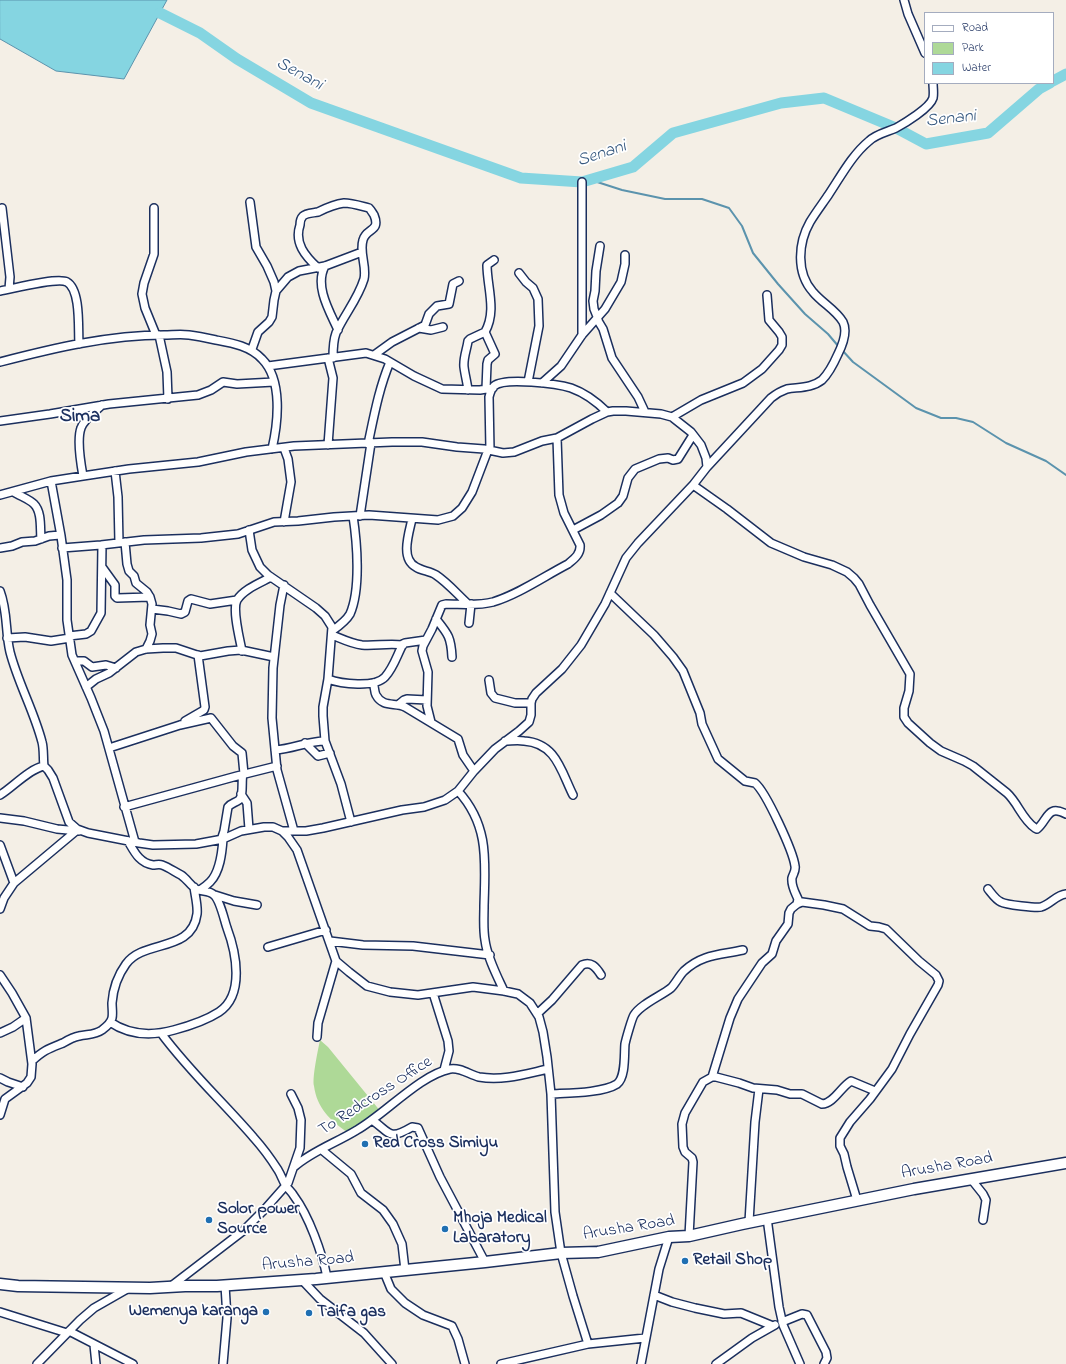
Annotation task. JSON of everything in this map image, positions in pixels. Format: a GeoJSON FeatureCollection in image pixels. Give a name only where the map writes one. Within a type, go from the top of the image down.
{"type":"FeatureCollection","features":[{"type":"Feature","properties":{"kind":"main road","name":"Arusha Road"},"geometry":{"type":"LineString","coordinates":[[0,1284],[18,1286],[129,1288],[225,1285],[327,1278],[561,1253],[598,1252],[669,1237],[689,1236],[767,1218],[914,1189],[1066,1163]]}},
{"type":"Feature","properties":{"kind":"street"},"geometry":{"type":"LineString","coordinates":[[904,0],[908,14],[924,51]]}},
{"type":"Feature","properties":{"kind":"street"},"geometry":{"type":"LineString","coordinates":[[282,831],[306,831],[323,828],[402,810],[424,807],[445,800],[458,792],[474,771],[495,748],[529,722],[531,715],[531,703],[536,693],[562,669],[581,645],[610,593],[626,558],[638,543],[771,398],[782,391],[816,384],[830,371],[840,349],[844,328],[843,323],[834,311],[813,293],[804,277],[801,266],[800,252],[805,234],[810,222],[854,157],[868,141],[875,136],[896,128],[921,112],[933,99],[933,84]]}},
{"type":"Feature","properties":{"kind":"street"},"geometry":{"type":"LineString","coordinates":[[582,182],[582,336]]}},
{"type":"Feature","properties":{"kind":"street"},"geometry":{"type":"LineString","coordinates":[[250,202],[256,247],[274,282],[276,291],[272,317],[269,322],[258,332],[252,349]]}},
{"type":"Feature","properties":{"kind":"street"},"geometry":{"type":"LineString","coordinates":[[318,268],[301,249],[298,240],[298,231],[302,217],[304,215],[345,203],[369,208],[376,220],[376,225],[373,230],[365,234],[362,244],[365,271],[363,280],[353,303],[338,330],[333,344],[331,358],[333,378],[328,445]]}},
{"type":"Feature","properties":{"kind":"street"},"geometry":{"type":"LineString","coordinates":[[2,208],[10,277],[9,289]]}},
{"type":"Feature","properties":{"kind":"street"},"geometry":{"type":"LineString","coordinates":[[154,208],[154,254],[144,283],[142,294],[145,308],[157,335],[167,372],[168,399]]}},
{"type":"Feature","properties":{"kind":"street"},"geometry":{"type":"LineString","coordinates":[[600,246],[596,271],[596,291],[593,301],[594,309],[597,319],[603,329],[612,358],[638,397],[645,412]]}},
{"type":"Feature","properties":{"kind":"street"},"geometry":{"type":"LineString","coordinates":[[276,291],[293,273],[326,266],[362,252]]}},
{"type":"Feature","properties":{"kind":"street"},"geometry":{"type":"LineString","coordinates":[[542,383],[562,366],[582,336],[605,309],[621,282],[625,264],[625,255]]}},
{"type":"Feature","properties":{"kind":"street"},"geometry":{"type":"LineString","coordinates":[[62,548],[144,540],[201,538],[238,534],[274,522],[357,516],[438,520],[453,516],[462,508],[472,492],[489,450],[489,389],[487,364],[488,360],[494,354],[485,332],[491,315],[487,265],[494,260]]}},
{"type":"Feature","properties":{"kind":"street"},"geometry":{"type":"LineString","coordinates":[[326,266],[322,272],[322,282],[331,317],[338,330]]}},
{"type":"Feature","properties":{"kind":"street"},"geometry":{"type":"LineString","coordinates":[[519,273],[533,288],[538,299],[539,326],[528,382]]}},
{"type":"Feature","properties":{"kind":"street"},"geometry":{"type":"LineString","coordinates":[[0,291],[54,281],[63,281],[68,283],[73,291],[77,304],[78,344]]}},
{"type":"Feature","properties":{"kind":"street"},"geometry":{"type":"LineString","coordinates":[[374,355],[392,342],[425,325],[429,314],[437,306],[449,304],[453,284],[459,281]]}},
{"type":"Feature","properties":{"kind":"street"},"geometry":{"type":"LineString","coordinates":[[672,417],[701,400],[743,383],[762,369],[780,350],[782,337],[769,320],[767,295]]}},
{"type":"Feature","properties":{"kind":"street"},"geometry":{"type":"LineString","coordinates":[[419,328],[431,330],[443,327]]}},
{"type":"Feature","properties":{"kind":"street"},"geometry":{"type":"LineString","coordinates":[[468,390],[464,359],[468,341],[485,332]]}},
{"type":"Feature","properties":{"kind":"street"},"geometry":{"type":"LineString","coordinates":[[0,362],[78,344],[157,335],[189,335],[229,342],[252,349],[268,366],[276,388],[277,418],[276,433],[272,449]]}},
{"type":"Feature","properties":{"kind":"street"},"geometry":{"type":"LineString","coordinates":[[268,366],[366,353],[390,362],[414,376],[446,389],[489,389],[503,382],[542,383],[571,388],[597,402],[607,412]]}},
{"type":"Feature","properties":{"kind":"street"},"geometry":{"type":"LineString","coordinates":[[332,633],[350,614],[354,599],[357,578],[355,531],[357,516],[369,444],[384,377],[390,362]]}},
{"type":"Feature","properties":{"kind":"street"},"geometry":{"type":"LineString","coordinates":[[0,421],[102,405],[198,395],[211,390],[223,382],[237,384],[274,382]]}},
{"type":"Feature","properties":{"kind":"street"},"geometry":{"type":"LineString","coordinates":[[82,476],[79,434],[88,418],[102,405]]}},
{"type":"Feature","properties":{"kind":"street"},"geometry":{"type":"LineString","coordinates":[[0,495],[51,481],[115,471],[198,462],[246,452],[272,449],[328,445],[422,442],[503,453],[514,452],[542,441],[556,438],[607,412],[626,411],[661,414],[672,417],[681,423],[703,448],[707,467]]}},
{"type":"Feature","properties":{"kind":"street"},"geometry":{"type":"LineString","coordinates":[[573,530],[618,504],[623,496],[628,478],[636,469],[659,459],[678,459],[693,435]]}},
{"type":"Feature","properties":{"kind":"street"},"geometry":{"type":"LineString","coordinates":[[431,722],[427,700],[428,672],[422,651],[442,605],[492,602],[510,595],[568,564],[576,557],[580,550],[580,545],[564,513],[559,495],[556,438]]}},
{"type":"Feature","properties":{"kind":"street"},"geometry":{"type":"LineString","coordinates":[[284,448],[289,465],[291,482],[284,522]]}},
{"type":"Feature","properties":{"kind":"street"},"geometry":{"type":"LineString","coordinates":[[115,471],[122,542],[127,564],[136,583],[147,592],[150,597],[152,609],[150,625],[152,634],[146,649]]}},
{"type":"Feature","properties":{"kind":"street"},"geometry":{"type":"LineString","coordinates":[[51,481],[66,580],[67,620],[72,655],[104,731],[132,842],[137,856],[143,861],[153,865],[164,866],[187,879],[197,889],[229,900],[256,905]]}},
{"type":"Feature","properties":{"kind":"street"},"geometry":{"type":"LineString","coordinates":[[692,485],[727,509],[771,543],[804,557],[832,565],[848,572],[859,584],[910,674],[909,691],[904,708],[904,717],[908,723],[930,744],[941,751],[973,766],[1012,797],[1024,818],[1034,828],[1037,829],[1049,813],[1057,810],[1066,814]]}},
{"type":"Feature","properties":{"kind":"street"},"geometry":{"type":"LineString","coordinates":[[14,492],[28,500],[37,508],[41,539]]}},
{"type":"Feature","properties":{"kind":"street"},"geometry":{"type":"LineString","coordinates":[[412,519],[407,554],[409,563],[434,573],[470,604]]}},
{"type":"Feature","properties":{"kind":"street"},"geometry":{"type":"LineString","coordinates":[[249,530],[252,550],[260,567],[271,577],[326,616],[332,627],[328,679],[323,707],[325,741],[341,784],[351,822]]}},
{"type":"Feature","properties":{"kind":"street"},"geometry":{"type":"LineString","coordinates":[[0,548],[49,536],[60,535]]}},
{"type":"Feature","properties":{"kind":"street"},"geometry":{"type":"LineString","coordinates":[[5,637],[36,638],[51,641],[86,634],[91,631],[99,619],[102,607],[102,545]]}},
{"type":"Feature","properties":{"kind":"street"},"geometry":{"type":"LineString","coordinates":[[102,567],[115,585],[117,598],[150,597]]}},
{"type":"Feature","properties":{"kind":"street"},"geometry":{"type":"LineString","coordinates":[[242,651],[236,612],[238,600],[246,591],[271,577]]}},
{"type":"Feature","properties":{"kind":"street"},"geometry":{"type":"LineString","coordinates":[[284,586],[280,605],[272,675],[272,718],[277,766],[294,831]]}},
{"type":"Feature","properties":{"kind":"street"},"geometry":{"type":"LineString","coordinates":[[0,591],[6,614],[5,637],[14,669],[43,743],[44,766],[53,778],[68,822],[80,831]]}},
{"type":"Feature","properties":{"kind":"street"},"geometry":{"type":"LineString","coordinates":[[610,593],[658,639],[674,657],[683,671],[700,713],[702,724],[718,759],[745,781],[755,783],[764,794],[786,839],[794,862],[795,869],[792,886],[798,898],[797,904]]}},
{"type":"Feature","properties":{"kind":"street"},"geometry":{"type":"LineString","coordinates":[[152,609],[181,614],[185,612],[188,601],[191,599],[210,604],[238,600]]}},
{"type":"Feature","properties":{"kind":"street"},"geometry":{"type":"LineString","coordinates":[[469,623],[470,604]]}},
{"type":"Feature","properties":{"kind":"street"},"geometry":{"type":"LineString","coordinates":[[436,619],[451,641],[452,657]]}},
{"type":"Feature","properties":{"kind":"street"},"geometry":{"type":"LineString","coordinates":[[332,633],[354,644],[371,645],[389,643],[403,645],[405,643],[426,640]]}},
{"type":"Feature","properties":{"kind":"street"},"geometry":{"type":"LineString","coordinates":[[328,679],[349,684],[373,683],[380,681],[384,678],[396,661],[403,645]]}},
{"type":"Feature","properties":{"kind":"street"},"geometry":{"type":"LineString","coordinates":[[86,687],[96,679],[109,673],[136,652],[146,649],[176,648],[206,656],[228,651],[242,651],[274,657]]}},
{"type":"Feature","properties":{"kind":"street"},"geometry":{"type":"LineString","coordinates":[[180,725],[204,710],[203,688],[198,655]]}},
{"type":"Feature","properties":{"kind":"street"},"geometry":{"type":"LineString","coordinates":[[74,661],[84,661],[92,666],[106,665],[116,668]]}},
{"type":"Feature","properties":{"kind":"street"},"geometry":{"type":"LineString","coordinates":[[490,680],[491,693],[495,698],[516,703],[531,703]]}},
{"type":"Feature","properties":{"kind":"street"},"geometry":{"type":"LineString","coordinates":[[373,683],[375,692],[380,700],[388,705],[405,707],[458,739],[463,755],[474,771]]}},
{"type":"Feature","properties":{"kind":"street"},"geometry":{"type":"LineString","coordinates":[[398,705],[407,699],[427,700]]}},
{"type":"Feature","properties":{"kind":"street"},"geometry":{"type":"LineString","coordinates":[[109,748],[180,725],[211,718],[234,746],[242,753],[243,774],[241,794],[238,800],[229,804],[228,807],[217,872],[211,882],[197,889]]}},
{"type":"Feature","properties":{"kind":"street"},"geometry":{"type":"LineString","coordinates":[[275,750],[286,749],[305,743],[325,741]]}},
{"type":"Feature","properties":{"kind":"street"},"geometry":{"type":"LineString","coordinates":[[505,741],[525,741],[537,744],[551,752],[573,794]]}},
{"type":"Feature","properties":{"kind":"street"},"geometry":{"type":"LineString","coordinates":[[305,743],[318,756],[330,753]]}},
{"type":"Feature","properties":{"kind":"street"},"geometry":{"type":"LineString","coordinates":[[0,795],[28,774],[39,767],[44,766]]}},
{"type":"Feature","properties":{"kind":"street"},"geometry":{"type":"LineString","coordinates":[[124,807],[277,766]]}},
{"type":"Feature","properties":{"kind":"street"},"geometry":{"type":"LineString","coordinates":[[458,792],[468,802],[474,813],[481,833],[484,854],[485,941],[495,972],[504,991]]}},
{"type":"Feature","properties":{"kind":"street"},"geometry":{"type":"LineString","coordinates":[[241,794],[247,803],[250,829]]}},
{"type":"Feature","properties":{"kind":"street"},"geometry":{"type":"LineString","coordinates":[[0,818],[24,821],[56,829],[80,831],[153,845],[196,844],[222,839],[240,831],[264,826],[273,827],[282,831],[297,850],[336,961],[367,986],[378,990],[418,995],[473,987],[518,994],[530,1003],[537,1014],[543,1032],[548,1069],[551,1094],[555,1212],[561,1253],[588,1344]]}},
{"type":"Feature","properties":{"kind":"street"},"geometry":{"type":"LineString","coordinates":[[0,909],[14,883],[80,831]]}},
{"type":"Feature","properties":{"kind":"street"},"geometry":{"type":"LineString","coordinates":[[0,845],[14,883]]}},
{"type":"Feature","properties":{"kind":"street"},"geometry":{"type":"LineString","coordinates":[[32,1061],[42,1052],[72,1038],[94,1034],[107,1026],[112,1019],[114,988],[118,977],[126,964],[131,958],[147,950],[168,944],[184,937],[191,928],[197,914],[197,889]]}},
{"type":"Feature","properties":{"kind":"street"},"geometry":{"type":"LineString","coordinates":[[988,889],[1001,902],[1036,907],[1042,907],[1058,896],[1066,894]]}},
{"type":"Feature","properties":{"kind":"street"},"geometry":{"type":"LineString","coordinates":[[110,1022],[118,1028],[133,1033],[161,1033],[194,1024],[220,1011],[230,999],[234,992],[236,980],[235,958],[228,930],[219,904],[214,895]]}},
{"type":"Feature","properties":{"kind":"street"},"geometry":{"type":"LineString","coordinates":[[712,1077],[730,1018],[738,999],[762,963],[772,954],[776,941],[788,924],[791,909],[802,902],[824,904],[843,909],[870,926],[886,929],[919,961],[936,974],[939,982],[892,1069],[850,1122],[840,1138],[840,1146],[844,1154],[857,1200]]}},
{"type":"Feature","properties":{"kind":"street"},"geometry":{"type":"LineString","coordinates":[[268,947],[326,930]]}},
{"type":"Feature","properties":{"kind":"street"},"geometry":{"type":"LineString","coordinates":[[330,941],[413,946],[490,955]]}},
{"type":"Feature","properties":{"kind":"street"},"geometry":{"type":"LineString","coordinates":[[551,1094],[609,1088],[618,1084],[622,1076],[625,1042],[634,1015],[653,999],[671,987],[695,962],[710,955],[743,950]]}},
{"type":"Feature","properties":{"kind":"street"},"geometry":{"type":"LineString","coordinates":[[317,1038],[321,1010],[336,961]]}},
{"type":"Feature","properties":{"kind":"street"},"geometry":{"type":"LineString","coordinates":[[537,1014],[552,1000],[582,965],[591,963],[601,975]]}},
{"type":"Feature","properties":{"kind":"street"},"geometry":{"type":"LineString","coordinates":[[0,975],[26,1018],[32,1061],[31,1077],[23,1087],[5,1099],[0,1115]]}},
{"type":"Feature","properties":{"kind":"street"},"geometry":{"type":"LineString","coordinates":[[433,993],[448,1041],[449,1051],[444,1070]]}},
{"type":"Feature","properties":{"kind":"street"},"geometry":{"type":"LineString","coordinates":[[0,1033],[13,1027],[26,1018]]}},
{"type":"Feature","properties":{"kind":"street"},"geometry":{"type":"LineString","coordinates":[[161,1033],[184,1062],[256,1139],[278,1171],[286,1186],[295,1196],[306,1217],[316,1242],[327,1278]]}},
{"type":"Feature","properties":{"kind":"street","name":"To Redcross Office"},"geometry":{"type":"LineString","coordinates":[[294,1167],[309,1155],[322,1150],[358,1130],[437,1072],[452,1068],[459,1069],[478,1077],[505,1079],[548,1069]]}},
{"type":"Feature","properties":{"kind":"street"},"geometry":{"type":"LineString","coordinates":[[689,1236],[693,1162],[692,1158],[685,1152],[683,1147],[682,1124],[685,1113],[703,1082],[712,1077],[759,1089],[777,1090],[790,1094],[802,1094],[822,1104],[826,1104],[832,1100],[845,1085],[851,1081],[875,1091]]}},
{"type":"Feature","properties":{"kind":"street"},"geometry":{"type":"LineString","coordinates":[[0,1078],[23,1087]]}},
{"type":"Feature","properties":{"kind":"street"},"geometry":{"type":"LineString","coordinates":[[749,1222],[755,1122],[759,1089]]}},
{"type":"Feature","properties":{"kind":"street","name":"To Redcross Office"},"geometry":{"type":"LineString","coordinates":[[170,1287],[243,1230],[266,1209],[288,1183],[300,1148],[301,1120],[298,1108],[291,1094]]}},
{"type":"Feature","properties":{"kind":"street"},"geometry":{"type":"LineString","coordinates":[[372,1120],[390,1135],[405,1131],[412,1127],[419,1129],[440,1177],[485,1262]]}},
{"type":"Feature","properties":{"kind":"street"},"geometry":{"type":"LineString","coordinates":[[322,1150],[351,1174],[361,1193],[383,1210],[393,1224],[402,1244],[405,1270]]}},
{"type":"Feature","properties":{"kind":"street"},"geometry":{"type":"LineString","coordinates":[[971,1179],[986,1200],[983,1220]]}},
{"type":"Feature","properties":{"kind":"street"},"geometry":{"type":"LineString","coordinates":[[767,1218],[778,1307],[782,1321],[800,1364]]}},
{"type":"Feature","properties":{"kind":"street"},"geometry":{"type":"LineString","coordinates":[[641,1364],[659,1269],[669,1237]]}},
{"type":"Feature","properties":{"kind":"street"},"geometry":{"type":"LineString","coordinates":[[384,1272],[391,1289],[405,1303],[423,1315],[452,1326],[458,1339],[465,1364]]}},
{"type":"Feature","properties":{"kind":"street"},"geometry":{"type":"LineString","coordinates":[[302,1280],[320,1298],[364,1333],[392,1364]]}},
{"type":"Feature","properties":{"kind":"street"},"geometry":{"type":"LineString","coordinates":[[223,1364],[227,1318],[225,1285]]}},
{"type":"Feature","properties":{"kind":"street"},"geometry":{"type":"LineString","coordinates":[[37,1364],[94,1308],[129,1288]]}},
{"type":"Feature","properties":{"kind":"street"},"geometry":{"type":"LineString","coordinates":[[654,1296],[695,1308],[724,1314],[741,1314],[773,1326]]}},
{"type":"Feature","properties":{"kind":"street"},"geometry":{"type":"LineString","coordinates":[[0,1312],[68,1332],[133,1364]]}},
{"type":"Feature","properties":{"kind":"street"},"geometry":{"type":"LineString","coordinates":[[716,1364],[752,1338],[782,1321],[802,1314],[807,1315],[826,1352],[827,1358],[824,1364]]}},
{"type":"Feature","properties":{"kind":"street"},"geometry":{"type":"LineString","coordinates":[[501,1364],[588,1344],[645,1338]]}},
{"type":"Feature","properties":{"kind":"street"},"geometry":{"type":"LineString","coordinates":[[94,1345],[96,1364]]}},
{"type":"Feature","properties":{"kind":"green space"},"geometry":{"type":"Polygon","coordinates":[[[320,1040],[328,1047],[381,1112],[347,1132],[325,1113],[318,1101],[314,1086],[314,1077],[320,1040]]]}},
{"type":"Feature","properties":{"kind":"water"},"geometry":{"type":"Polygon","coordinates":[[[0,0],[167,0],[124,79],[56,71],[0,39],[0,0]]]}},
{"type":"Feature","properties":{"kind":"waterway","name":"Senani"},"geometry":{"type":"LineString","coordinates":[[160,13],[200,33],[237,59],[311,103],[521,178],[582,182],[633,167],[673,133],[781,103],[824,98],[896,128],[926,144],[988,133],[1039,89],[1048,84]]}},
{"type":"Feature","properties":{"kind":"waterway","name":"Senani"},"geometry":{"type":"LineString","coordinates":[[1054,80],[1066,74]]}},
{"type":"Feature","properties":{"kind":"waterway"},"geometry":{"type":"LineString","coordinates":[[591,180],[622,190],[665,199],[702,199],[729,208],[742,226],[753,253],[805,314],[828,334],[839,347]]}},
{"type":"Feature","properties":{"kind":"waterway"},"geometry":{"type":"LineString","coordinates":[[842,350],[853,362],[916,408],[941,418],[956,418],[973,422],[1006,443],[1046,461],[1066,475]]}},
{"type":"Feature","properties":{"kind":"place","name":"Red Cross Simiyu"},"geometry":{"type":"Point","coordinates":[365,1144]}},
{"type":"Feature","properties":{"kind":"place","name":"Solor power Source"},"geometry":{"type":"Point","coordinates":[209,1220]}},
{"type":"Feature","properties":{"kind":"place","name":"Mhoja Medical Labaratory"},"geometry":{"type":"Point","coordinates":[445,1229]}},
{"type":"Feature","properties":{"kind":"place","name":"Retail Shop"},"geometry":{"type":"Point","coordinates":[685,1261]}},
{"type":"Feature","properties":{"kind":"place","name":"Wemenya karanga"},"geometry":{"type":"Point","coordinates":[266,1312]}},
{"type":"Feature","properties":{"kind":"place","name":"Taifa gas"},"geometry":{"type":"Point","coordinates":[309,1313]}},
{"type":"Feature","properties":{"kind":"district","name":"Sima"},"geometry":{"type":"Point","coordinates":[80,418]}}]}
